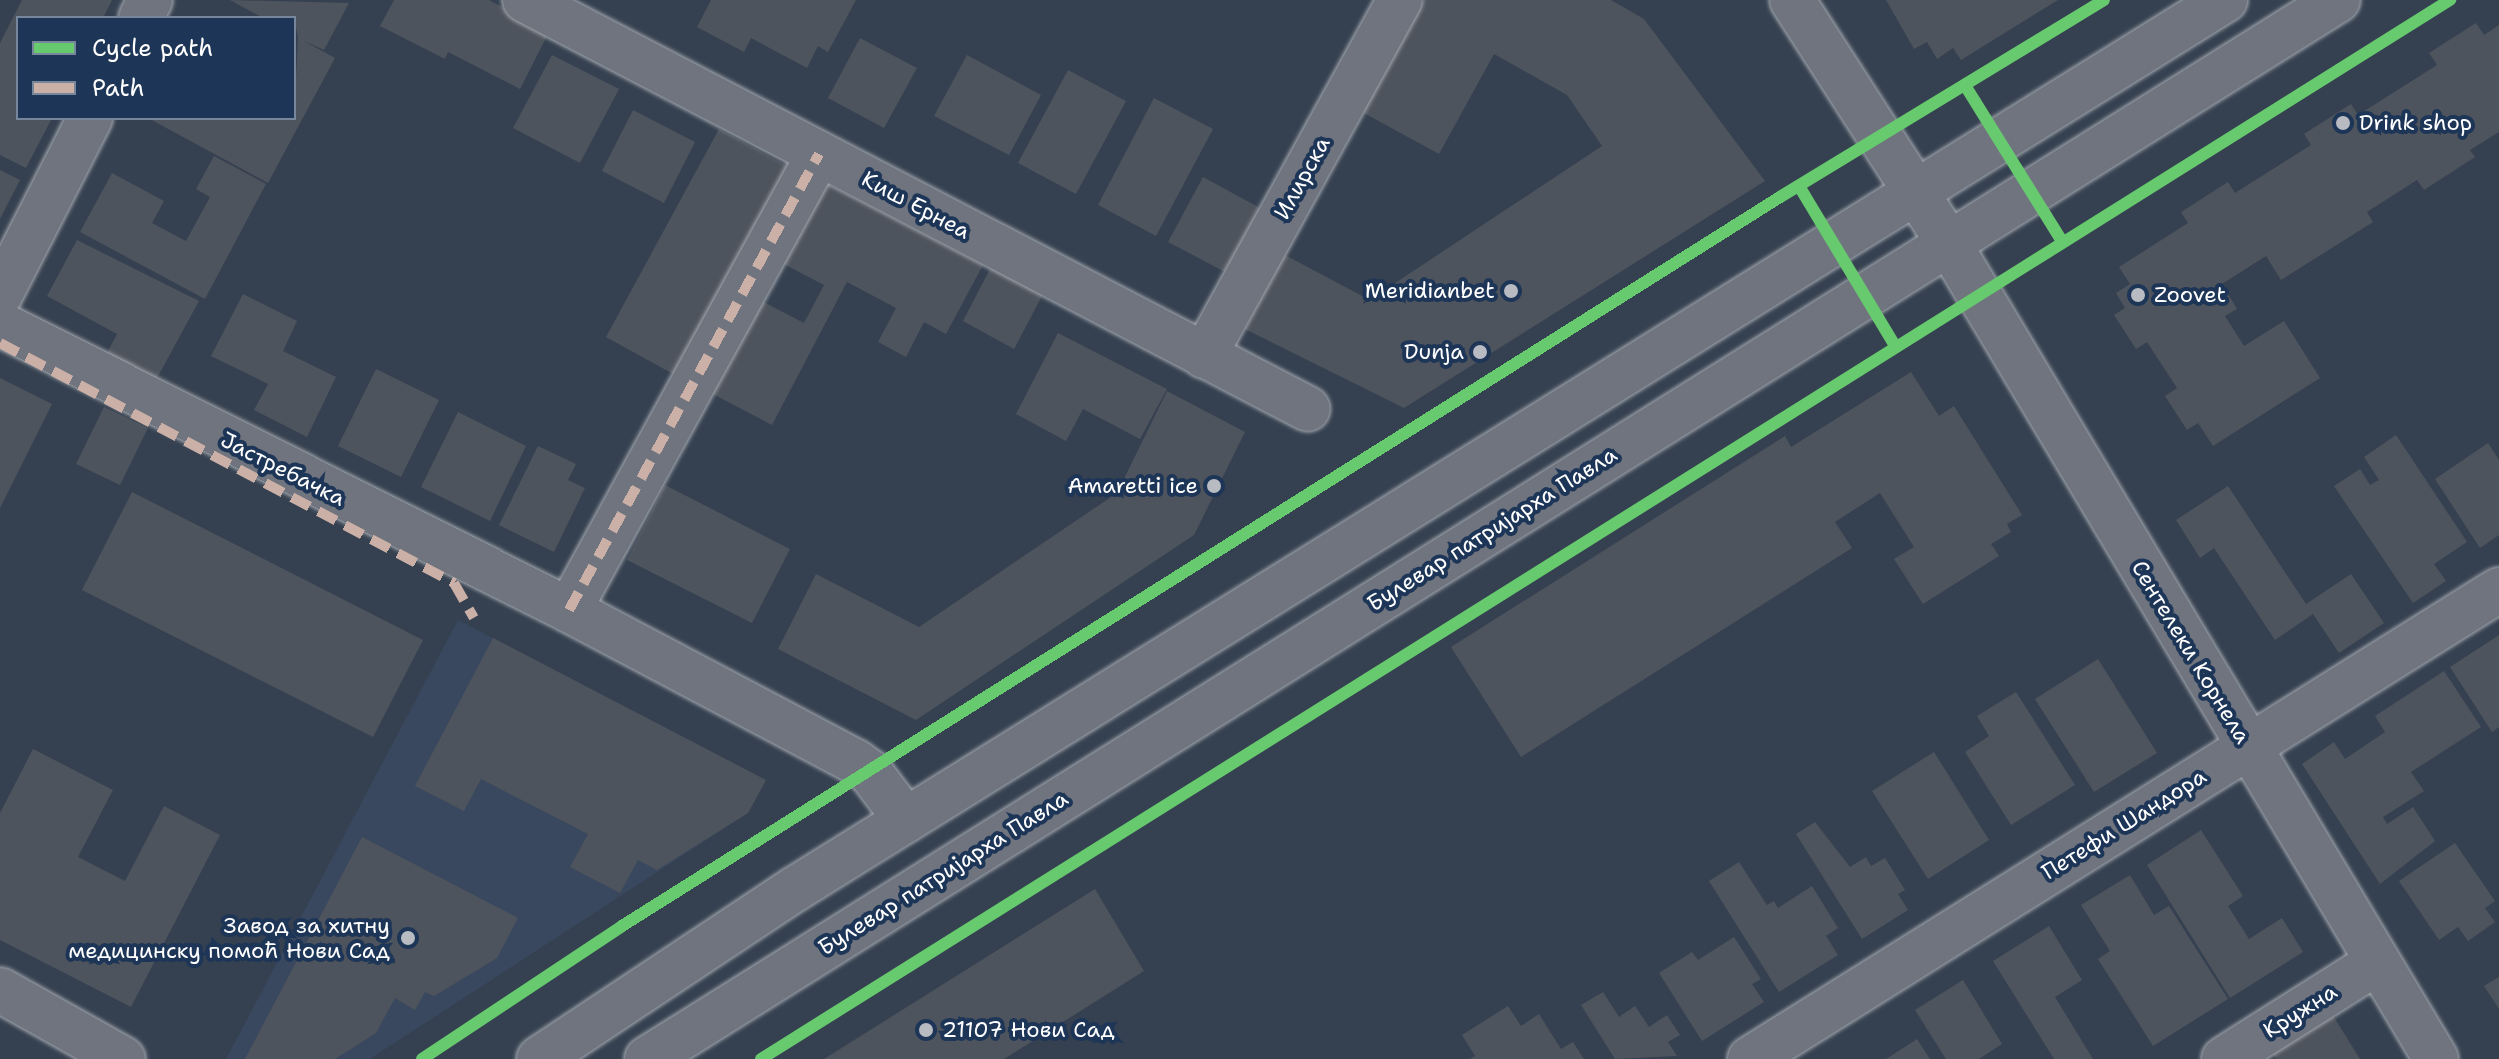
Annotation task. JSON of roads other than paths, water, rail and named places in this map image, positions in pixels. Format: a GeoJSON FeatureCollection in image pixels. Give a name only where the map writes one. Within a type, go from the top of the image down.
{"type":"FeatureCollection","features":[{"type":"Feature","properties":{"kind":"street","name":"Киш Ернеа"},"geometry":{"type":"LineString","coordinates":[[525,0],[1308,409]]}},
{"type":"Feature","properties":{"kind":"street","name":"Илирска"},"geometry":{"type":"LineString","coordinates":[[1204,356],[1400,0]]}},
{"type":"Feature","properties":{"kind":"street"},"geometry":{"type":"LineString","coordinates":[[539,1059],[906,820],[2225,0]]}},
{"type":"Feature","properties":{"kind":"street","name":"Булевар патријарха Павла"},"geometry":{"type":"LineString","coordinates":[[647,1059],[2338,0]]}},
{"type":"Feature","properties":{"kind":"street"},"geometry":{"type":"LineString","coordinates":[[1811,10],[1949,244]]}},
{"type":"Feature","properties":{"kind":"street"},"geometry":{"type":"LineString","coordinates":[[0,295],[89,120]]}},
{"type":"Feature","properties":{"kind":"street"},"geometry":{"type":"LineString","coordinates":[[569,610],[819,154]]}},
{"type":"Feature","properties":{"kind":"street","name":"Сентелеки Корнела"},"geometry":{"type":"LineString","coordinates":[[1949,244],[2436,1059]]}},
{"type":"Feature","properties":{"kind":"street","name":"Јастребачка"},"geometry":{"type":"LineString","coordinates":[[0,324],[569,610],[856,762],[870,772],[906,820]]}},
{"type":"Feature","properties":{"kind":"street","name":"Петефи Шандора"},"geometry":{"type":"LineString","coordinates":[[1750,1059],[2499,590]]}},
{"type":"Feature","properties":{"kind":"street","name":"Кружна"},"geometry":{"type":"LineString","coordinates":[[2224,1059],[2376,963]]}},
{"type":"Feature","properties":{"kind":"street"},"geometry":{"type":"LineString","coordinates":[[0,990],[83,1059]]}},
{"type":"Feature","properties":{"kind":"street"},"geometry":{"type":"LineString","coordinates":[[0,990],[123,1059]]}},
{"type":"Feature","properties":{"kind":"place","name":"Drink shop"},"geometry":{"type":"Point","coordinates":[2343,123]}},
{"type":"Feature","properties":{"kind":"place","name":"Meridianbet"},"geometry":{"type":"Point","coordinates":[1511,291]}},
{"type":"Feature","properties":{"kind":"place","name":"Zoovet"},"geometry":{"type":"Point","coordinates":[2138,295]}},
{"type":"Feature","properties":{"kind":"place","name":"Dunja"},"geometry":{"type":"Point","coordinates":[1480,352]}},
{"type":"Feature","properties":{"kind":"place","name":"Amaretti ice"},"geometry":{"type":"Point","coordinates":[1214,486]}},
{"type":"Feature","properties":{"kind":"place","name":"Завод за хитну медицинску помоћ Нови Сад"},"geometry":{"type":"Point","coordinates":[408,938]}},
{"type":"Feature","properties":{"kind":"place","name":"21107 Нови Сад"},"geometry":{"type":"Point","coordinates":[926,1030]}}]}
